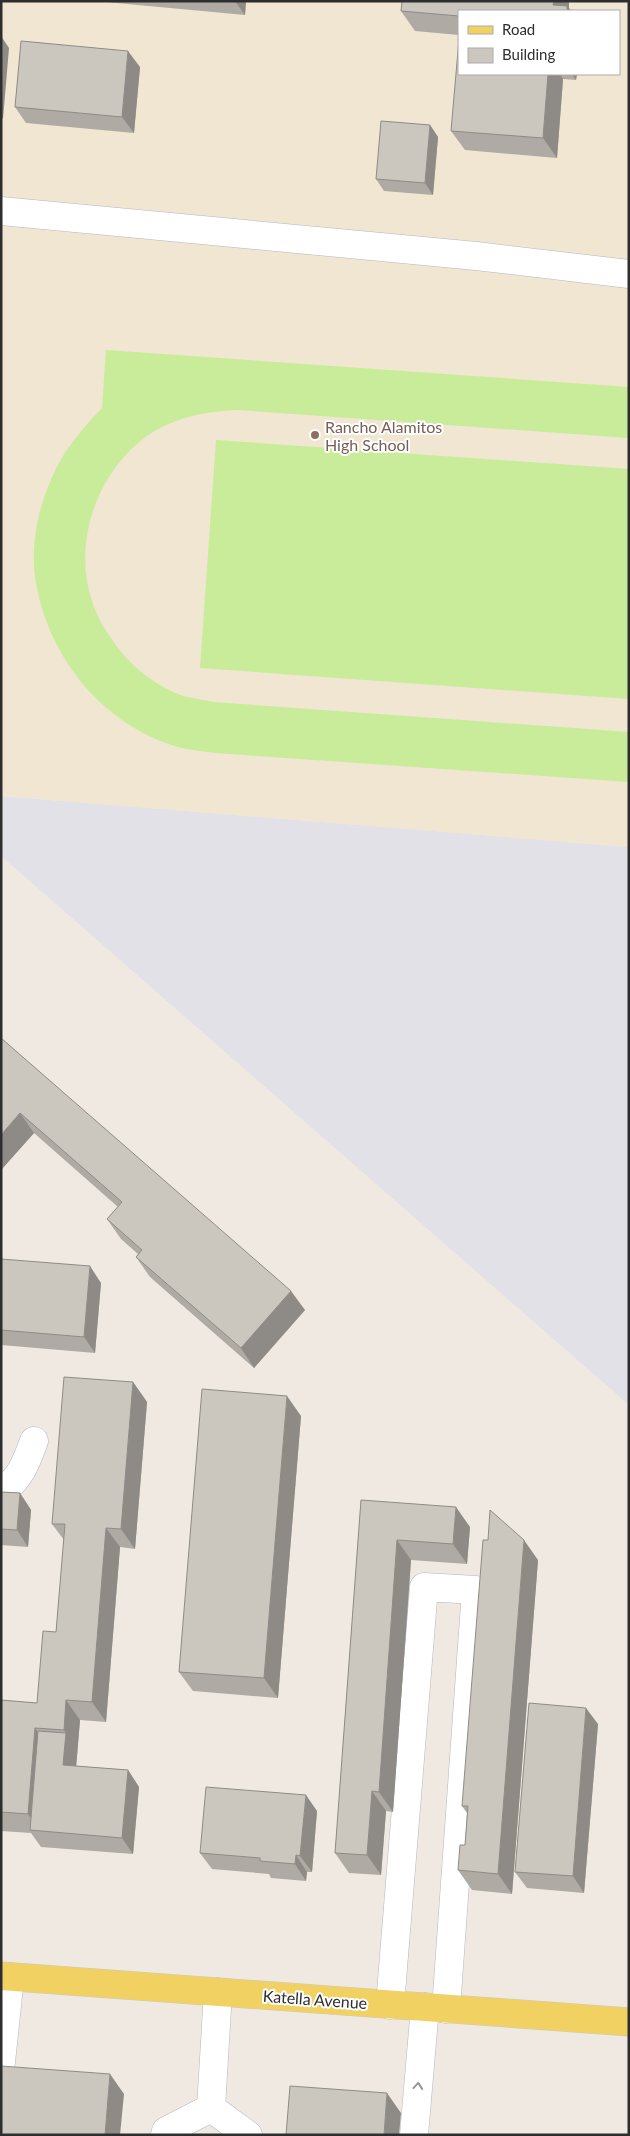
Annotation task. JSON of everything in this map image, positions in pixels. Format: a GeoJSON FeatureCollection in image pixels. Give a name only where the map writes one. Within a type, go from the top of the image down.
{"type":"FeatureCollection","features":[{"type":"Feature","properties":{"kind":"main road","name":"Katella Avenue"},"geometry":{"type":"LineString","coordinates":[[6,1976],[629,2022]]}},
{"type":"Feature","properties":{"kind":"lane"},"geometry":{"type":"LineString","coordinates":[[1,211],[456,254],[629,274]]}},
{"type":"Feature","properties":{"kind":"lane"},"geometry":{"type":"LineString","coordinates":[[1,1491],[24,1468],[34,1441]]}},
{"type":"Feature","properties":{"kind":"lane"},"geometry":{"type":"LineString","coordinates":[[390,2005],[424,1587],[476,1590],[435,2008],[414,2135]]}},
{"type":"Feature","properties":{"kind":"lane"},"geometry":{"type":"LineString","coordinates":[[1,2062],[6,1976]]}},
{"type":"Feature","properties":{"kind":"lane"},"geometry":{"type":"LineString","coordinates":[[211,2108],[218,1992]]}},
{"type":"Feature","properties":{"kind":"lane"},"geometry":{"type":"LineString","coordinates":[[165,2135],[166,2131],[211,2108]]}},
{"type":"Feature","properties":{"kind":"lane"},"geometry":{"type":"LineString","coordinates":[[211,2108],[248,2135]]}},
{"type":"Feature","properties":{"kind":"shaded area","name":"Rancho Alamitos High School"},"geometry":{"type":"Polygon","coordinates":[[[1,1],[629,1],[629,847],[1,796],[1,1]]]}},
{"type":"Feature","properties":{"kind":"shaded area"},"geometry":{"type":"Polygon","coordinates":[[[1,796],[629,847],[629,1405],[1,856],[1,796]]]}},
{"type":"Feature","properties":{"kind":"green space"},"geometry":{"type":"Polygon","coordinates":[[[106,350],[629,387],[629,438],[237,410],[191,416],[164,426],[142,440],[124,457],[109,478],[97,501],[89,525],[85,551],[86,576],[92,601],[105,629],[118,648],[135,666],[154,681],[176,693],[214,702],[629,732],[629,782],[191,750],[151,737],[126,723],[104,705],[84,685],[67,662],[53,637],[43,611],[36,583],[34,544],[41,506],[60,461],[72,442],[102,408],[106,350]]]}},
{"type":"Feature","properties":{"kind":"green space"},"geometry":{"type":"Polygon","coordinates":[[[216,440],[629,469],[629,699],[200,668],[216,440]]]}},
{"type":"Feature","properties":{"kind":"building"},"geometry":{"type":"Polygon","coordinates":[[[402,1],[554,1],[553,5],[567,6],[567,10],[458,10],[458,16],[401,11],[402,1]]]}},
{"type":"Feature","properties":{"kind":"building"},"geometry":{"type":"Polygon","coordinates":[[[21,41],[128,51],[122,117],[15,107],[21,41]]]}},
{"type":"Feature","properties":{"kind":"building"},"geometry":{"type":"Polygon","coordinates":[[[458,50],[458,75],[548,75],[543,138],[451,131],[458,50]]]}},
{"type":"Feature","properties":{"kind":"building"},"geometry":{"type":"Polygon","coordinates":[[[381,121],[430,125],[425,183],[376,179],[381,121]]]}},
{"type":"Feature","properties":{"kind":"building"},"geometry":{"type":"Polygon","coordinates":[[[1,1038],[291,1291],[241,1348],[136,1257],[142,1250],[107,1219],[122,1202],[20,1113],[1,1135],[1,1038]]]}},
{"type":"Feature","properties":{"kind":"building"},"geometry":{"type":"Polygon","coordinates":[[[1,1259],[90,1266],[84,1337],[1,1330],[1,1259]]]}},
{"type":"Feature","properties":{"kind":"building"},"geometry":{"type":"Polygon","coordinates":[[[64,1377],[133,1382],[121,1529],[106,1528],[92,1702],[66,1700],[64,1730],[35,1728],[28,1814],[1,1812],[1,1700],[37,1703],[43,1631],[56,1632],[65,1524],[52,1524],[64,1377]]]}},
{"type":"Feature","properties":{"kind":"building"},"geometry":{"type":"Polygon","coordinates":[[[202,1389],[287,1396],[264,1678],[179,1672],[202,1389]]]}},
{"type":"Feature","properties":{"kind":"building"},"geometry":{"type":"Polygon","coordinates":[[[1,1492],[20,1493],[17,1530],[1,1529],[1,1492]]]}},
{"type":"Feature","properties":{"kind":"building"},"geometry":{"type":"Polygon","coordinates":[[[361,1500],[456,1507],[453,1544],[397,1540],[379,1792],[372,1791],[367,1855],[335,1853],[361,1500]]]}},
{"type":"Feature","properties":{"kind":"building"},"geometry":{"type":"Polygon","coordinates":[[[490,1510],[524,1540],[498,1874],[458,1870],[460,1845],[465,1845],[468,1806],[462,1806],[483,1540],[488,1540],[490,1510]]]}},
{"type":"Feature","properties":{"kind":"building"},"geometry":{"type":"Polygon","coordinates":[[[529,1703],[586,1708],[573,1876],[515,1872],[529,1703]]]}},
{"type":"Feature","properties":{"kind":"building"},"geometry":{"type":"Polygon","coordinates":[[[38,1731],[66,1733],[63,1765],[128,1770],[122,1838],[30,1830],[38,1731]]]}},
{"type":"Feature","properties":{"kind":"building"},"geometry":{"type":"Polygon","coordinates":[[[206,1787],[306,1795],[300,1856],[296,1855],[295,1864],[260,1861],[260,1858],[200,1853],[206,1787]]]}},
{"type":"Feature","properties":{"kind":"building"},"geometry":{"type":"Polygon","coordinates":[[[1,2066],[110,2074],[105,2135],[1,2135],[1,2066]]]}},
{"type":"Feature","properties":{"kind":"building"},"geometry":{"type":"Polygon","coordinates":[[[290,2086],[387,2093],[384,2135],[286,2135],[290,2086]]]}},
{"type":"Feature","properties":{"kind":"place","name":"Rancho Alamitos High School"},"geometry":{"type":"Point","coordinates":[315,435]}}]}
